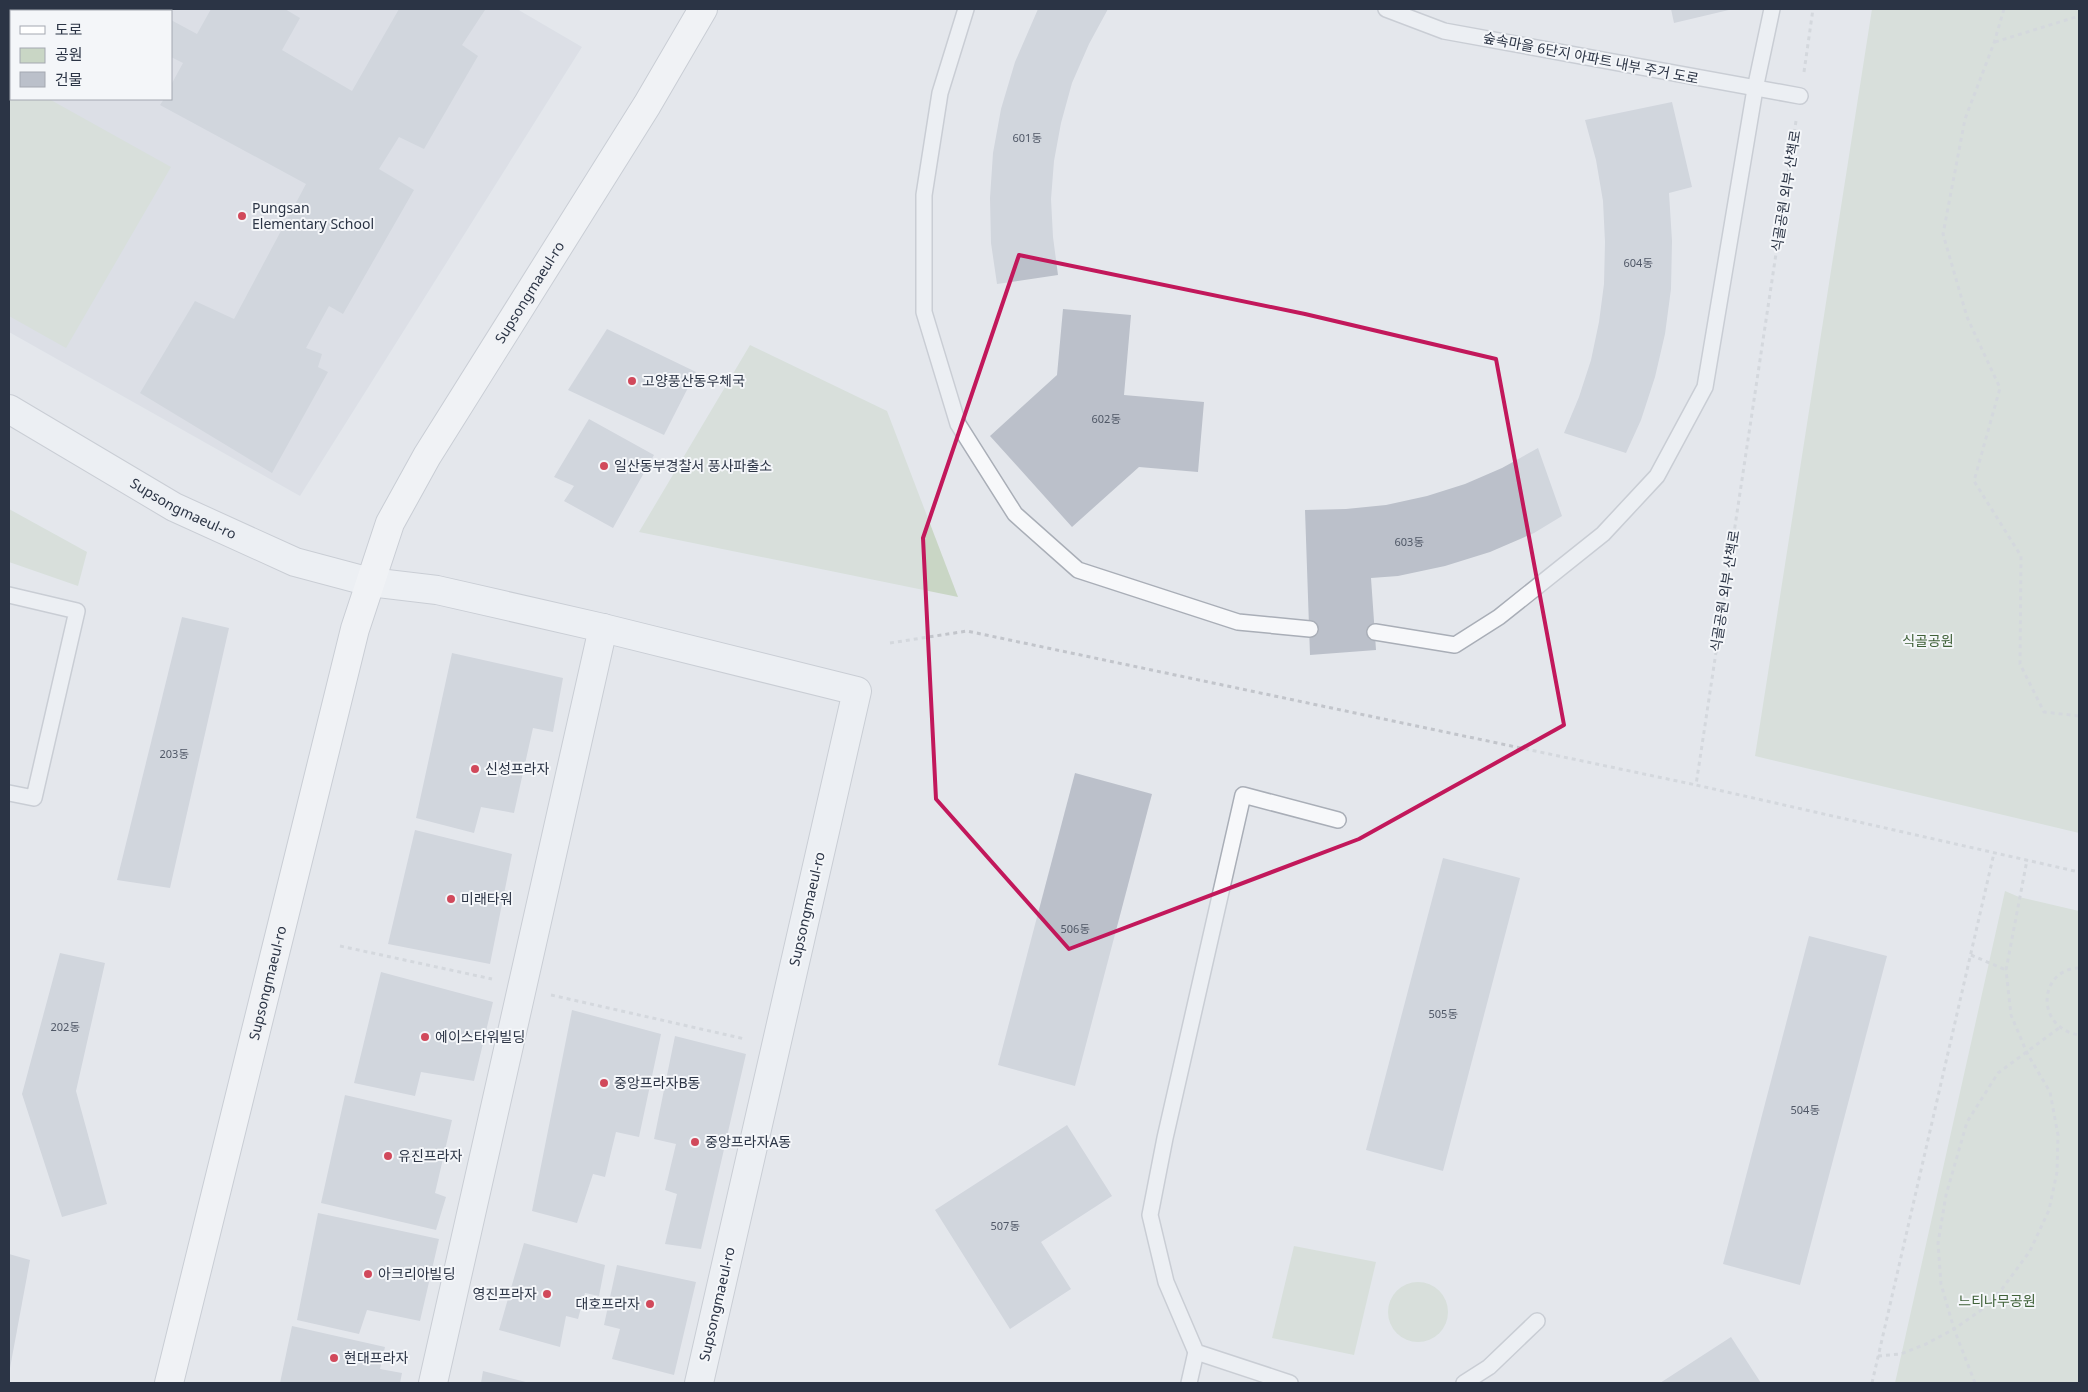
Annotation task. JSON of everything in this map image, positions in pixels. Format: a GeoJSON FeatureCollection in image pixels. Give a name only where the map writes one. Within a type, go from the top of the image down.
{"type":"FeatureCollection","features":[{"type":"Feature","properties":{"kind":"main road","name":"Supsongmaeul-ro"},"geometry":{"type":"LineString","coordinates":[[169,1383],[350,648],[390,523],[427,456],[642,113],[703,9]]}},
{"type":"Feature","properties":{"kind":"street","name":"Supsongmaeul-ro"},"geometry":{"type":"LineString","coordinates":[[9,409],[174,507],[295,562],[370,582],[437,590],[603,628],[857,691],[699,1383]]}},
{"type":"Feature","properties":{"kind":"street"},"geometry":{"type":"LineString","coordinates":[[433,1383],[603,628]]}},
{"type":"Feature","properties":{"kind":"lane"},"geometry":{"type":"LineString","coordinates":[[966,9],[940,93],[924,195],[924,312],[958,424],[1015,514],[1078,570],[1238,622],[1310,629]]}},
{"type":"Feature","properties":{"kind":"lane","name":"숲속마을 6단지 아파트 내부 주거 도로"},"geometry":{"type":"LineString","coordinates":[[1386,9],[1444,31],[1800,96]]}},
{"type":"Feature","properties":{"kind":"lane"},"geometry":{"type":"LineString","coordinates":[[1375,632],[1455,645],[1499,617],[1603,534],[1657,476],[1705,387],[1755,89],[1772,9]]}},
{"type":"Feature","properties":{"kind":"lane"},"geometry":{"type":"LineString","coordinates":[[9,595],[77,611],[34,798],[9,792]]}},
{"type":"Feature","properties":{"kind":"lane"},"geometry":{"type":"LineString","coordinates":[[1188,1383],[1196,1352],[1166,1282],[1150,1215],[1165,1138],[1243,795],[1338,820]]}},
{"type":"Feature","properties":{"kind":"lane"},"geometry":{"type":"LineString","coordinates":[[1464,1383],[1489,1367],[1537,1321]]}},
{"type":"Feature","properties":{"kind":"lane"},"geometry":{"type":"LineString","coordinates":[[1196,1352],[1290,1383]]}},
{"type":"Feature","properties":{"kind":"path","name":"식골공원 외부 산책로"},"geometry":{"type":"LineString","coordinates":[[1696,785],[1814,9]]}},
{"type":"Feature","properties":{"kind":"path"},"geometry":{"type":"LineString","coordinates":[[2004,9],[1994,42],[1965,119],[1943,234],[1967,317],[2000,388],[1974,481],[2021,556],[2020,664],[2044,712],[2079,716]]}},
{"type":"Feature","properties":{"kind":"path"},"geometry":{"type":"LineString","coordinates":[[1994,42],[2079,16]]}},
{"type":"Feature","properties":{"kind":"path"},"geometry":{"type":"LineString","coordinates":[[890,643],[967,631],[1696,785],[2079,872]]}},
{"type":"Feature","properties":{"kind":"path"},"geometry":{"type":"LineString","coordinates":[[1872,1383],[1994,853]]}},
{"type":"Feature","properties":{"kind":"path"},"geometry":{"type":"LineString","coordinates":[[1878,1356],[1901,1354],[1926,1344],[1954,1329],[1980,1311],[2002,1289],[2030,1251],[2049,1210],[2057,1172],[2058,1136],[2050,1092],[2027,1053],[2012,1015],[2006,970],[2027,860]]}},
{"type":"Feature","properties":{"kind":"path"},"geometry":{"type":"LineString","coordinates":[[340,946],[493,979]]}},
{"type":"Feature","properties":{"kind":"path"},"geometry":{"type":"LineString","coordinates":[[1971,955],[2006,970]]}},
{"type":"Feature","properties":{"kind":"path"},"geometry":{"type":"LineString","coordinates":[[2079,968],[2066,972],[2056,978],[2050,987],[2047,998],[2052,1020],[2059,1028],[2079,1035]]}},
{"type":"Feature","properties":{"kind":"path"},"geometry":{"type":"LineString","coordinates":[[550,994],[746,1039]]}},
{"type":"Feature","properties":{"kind":"path"},"geometry":{"type":"LineString","coordinates":[[1975,1383],[1954,1329],[1941,1284],[1938,1242],[1946,1195],[1967,1122],[1998,1073],[2059,1028]]}},
{"type":"Feature","properties":{"kind":"highlighted area"},"geometry":{"type":"Polygon","coordinates":[[[1019,255],[1305,314],[1496,359],[1564,725],[1359,839],[1069,949],[936,799],[923,538],[1019,255]]]}},
{"type":"Feature","properties":{"kind":"shaded area","name":"Pungsan Elementary School"},"geometry":{"type":"Polygon","coordinates":[[[9,9],[517,9],[582,47],[300,496],[9,332],[9,9]]]}},
{"type":"Feature","properties":{"kind":"green space","name":"식골공원"},"geometry":{"type":"Polygon","coordinates":[[[1872,9],[2079,9],[2079,833],[1755,756],[1872,9]]]}},
{"type":"Feature","properties":{"kind":"green space"},"geometry":{"type":"Polygon","coordinates":[[[9,76],[10,100],[51,100],[171,167],[66,348],[9,316],[9,76]]]}},
{"type":"Feature","properties":{"kind":"green space"},"geometry":{"type":"Polygon","coordinates":[[[750,345],[887,411],[958,597],[639,532],[750,345]]]}},
{"type":"Feature","properties":{"kind":"green space"},"geometry":{"type":"Polygon","coordinates":[[[9,509],[87,552],[78,586],[9,562],[9,509]]]}},
{"type":"Feature","properties":{"kind":"green space","name":"느티나무공원"},"geometry":{"type":"Polygon","coordinates":[[[2005,891],[2019,897],[2079,911],[2079,1383],[1895,1383],[2005,891]]]}},
{"type":"Feature","properties":{"kind":"green space"},"geometry":{"type":"Polygon","coordinates":[[[1294,1246],[1376,1262],[1354,1355],[1272,1338],[1294,1246]]]}},
{"type":"Feature","properties":{"kind":"green space"},"geometry":{"type":"Polygon","coordinates":[[[1418,1282],[1434,1287],[1439,1291],[1443,1296],[1448,1312],[1443,1328],[1439,1333],[1434,1337],[1418,1342],[1402,1337],[1397,1333],[1393,1328],[1388,1312],[1393,1296],[1397,1291],[1402,1287],[1418,1282]]]}},
{"type":"Feature","properties":{"kind":"building"},"geometry":{"type":"Polygon","coordinates":[[[151,9],[154,10],[20,10],[151,9]]]}},
{"type":"Feature","properties":{"kind":"building"},"geometry":{"type":"Polygon","coordinates":[[[211,9],[285,9],[300,18],[282,50],[352,91],[399,9],[485,10],[462,45],[478,56],[424,149],[399,137],[379,169],[414,190],[343,314],[329,306],[306,348],[322,354],[318,367],[328,372],[272,473],[140,393],[195,301],[234,319],[306,184],[160,105],[163,100],[172,100],[172,83],[183,63],[172,58],[172,21],[197,34],[211,9]]]}},
{"type":"Feature","properties":{"kind":"building"},"geometry":{"type":"Polygon","coordinates":[[[1038,9],[1108,9],[1089,44],[1072,83],[1061,123],[1054,161],[1051,199],[1058,275],[997,284],[991,243],[990,198],[993,153],[1001,109],[1015,62],[1038,9]]]}},
{"type":"Feature","properties":{"kind":"building"},"geometry":{"type":"Polygon","coordinates":[[[1671,9],[1733,9],[1674,23],[1671,9]]]}},
{"type":"Feature","properties":{"kind":"building"},"geometry":{"type":"Polygon","coordinates":[[[1672,102],[1692,187],[1669,193],[1672,241],[1671,289],[1665,334],[1655,377],[1641,420],[1626,453],[1564,433],[1579,397],[1591,360],[1604,284],[1605,242],[1603,201],[1596,160],[1585,120],[1672,102]]]}},
{"type":"Feature","properties":{"kind":"building"},"geometry":{"type":"Polygon","coordinates":[[[1063,309],[1131,315],[1124,395],[1204,402],[1198,472],[1139,467],[1072,527],[990,436],[1057,375],[1063,309]]]}},
{"type":"Feature","properties":{"kind":"building","name":"고양풍산동우체국"},"geometry":{"type":"Polygon","coordinates":[[[607,329],[696,372],[664,435],[568,390],[607,329]]]}},
{"type":"Feature","properties":{"kind":"building","name":"일산동부경찰서 풍사파출소"},"geometry":{"type":"Polygon","coordinates":[[[589,419],[654,455],[613,528],[564,501],[574,486],[554,477],[589,419]]]}},
{"type":"Feature","properties":{"kind":"building"},"geometry":{"type":"Polygon","coordinates":[[[1538,448],[1562,516],[1534,533],[1490,552],[1445,566],[1398,576],[1371,578],[1376,650],[1310,655],[1305,510],[1346,509],[1386,505],[1427,496],[1465,484],[1502,468],[1538,448]]]}},
{"type":"Feature","properties":{"kind":"building"},"geometry":{"type":"Polygon","coordinates":[[[182,617],[229,628],[170,888],[117,880],[182,617]]]}},
{"type":"Feature","properties":{"kind":"building","name":"신성프라자"},"geometry":{"type":"Polygon","coordinates":[[[452,653],[563,678],[553,732],[533,728],[514,813],[481,807],[474,833],[416,818],[452,653]]]}},
{"type":"Feature","properties":{"kind":"building"},"geometry":{"type":"Polygon","coordinates":[[[1075,773],[1152,794],[1075,1086],[998,1065],[1075,773]]]}},
{"type":"Feature","properties":{"kind":"building","name":"미래타워"},"geometry":{"type":"Polygon","coordinates":[[[415,830],[512,854],[490,964],[388,944],[415,830]]]}},
{"type":"Feature","properties":{"kind":"building"},"geometry":{"type":"Polygon","coordinates":[[[1443,858],[1520,878],[1443,1171],[1366,1150],[1443,858]]]}},
{"type":"Feature","properties":{"kind":"building"},"geometry":{"type":"Polygon","coordinates":[[[1809,936],[1887,956],[1800,1285],[1723,1264],[1809,936]]]}},
{"type":"Feature","properties":{"kind":"building"},"geometry":{"type":"Polygon","coordinates":[[[60,953],[105,963],[76,1091],[107,1204],[62,1217],[22,1094],[60,953]]]}},
{"type":"Feature","properties":{"kind":"building","name":"에이스타워빌딩"},"geometry":{"type":"Polygon","coordinates":[[[381,972],[493,1002],[474,1081],[421,1072],[415,1096],[354,1083],[381,972]]]}},
{"type":"Feature","properties":{"kind":"building","name":"중앙프라자B동"},"geometry":{"type":"Polygon","coordinates":[[[572,1010],[661,1034],[639,1137],[616,1132],[605,1177],[593,1174],[577,1223],[532,1211],[572,1010]]]}},
{"type":"Feature","properties":{"kind":"building","name":"중앙프라자A동"},"geometry":{"type":"Polygon","coordinates":[[[675,1036],[746,1054],[701,1249],[665,1244],[677,1194],[665,1190],[676,1144],[654,1139],[675,1036]]]}},
{"type":"Feature","properties":{"kind":"building","name":"유진프라자"},"geometry":{"type":"Polygon","coordinates":[[[345,1095],[452,1120],[435,1193],[446,1197],[436,1230],[321,1203],[345,1095]]]}},
{"type":"Feature","properties":{"kind":"building"},"geometry":{"type":"Polygon","coordinates":[[[1067,1125],[1112,1196],[1041,1242],[1071,1289],[1010,1329],[935,1210],[1067,1125]]]}},
{"type":"Feature","properties":{"kind":"building","name":"아크리아빌딩"},"geometry":{"type":"Polygon","coordinates":[[[318,1213],[439,1239],[420,1321],[367,1310],[359,1334],[297,1320],[318,1213]]]}},
{"type":"Feature","properties":{"kind":"building","name":"영진프라자"},"geometry":{"type":"Polygon","coordinates":[[[524,1243],[605,1265],[599,1296],[585,1293],[578,1319],[566,1316],[560,1347],[499,1330],[524,1243]]]}},
{"type":"Feature","properties":{"kind":"building"},"geometry":{"type":"Polygon","coordinates":[[[9,1254],[30,1260],[10,1368],[9,1368],[9,1254]]]}},
{"type":"Feature","properties":{"kind":"building","name":"대호프라자"},"geometry":{"type":"Polygon","coordinates":[[[617,1265],[696,1282],[674,1375],[612,1359],[620,1329],[604,1325],[617,1265]]]}},
{"type":"Feature","properties":{"kind":"building","name":"현대프라자"},"geometry":{"type":"Polygon","coordinates":[[[292,1326],[385,1347],[380,1369],[402,1373],[400,1383],[280,1383],[292,1326]]]}},
{"type":"Feature","properties":{"kind":"building"},"geometry":{"type":"Polygon","coordinates":[[[1731,1337],[1761,1383],[1660,1383],[1731,1337]]]}},
{"type":"Feature","properties":{"kind":"building"},"geometry":{"type":"Polygon","coordinates":[[[483,1371],[530,1383],[481,1383],[483,1371]]]}},
{"type":"Feature","properties":{"kind":"place","name":"Pungsan Elementary School"},"geometry":{"type":"Point","coordinates":[242,216]}},
{"type":"Feature","properties":{"kind":"place","name":"고양풍산동우체국"},"geometry":{"type":"Point","coordinates":[632,381]}},
{"type":"Feature","properties":{"kind":"place","name":"일산동부경찰서 풍사파출소"},"geometry":{"type":"Point","coordinates":[604,466]}},
{"type":"Feature","properties":{"kind":"place","name":"신성프라자"},"geometry":{"type":"Point","coordinates":[475,769]}},
{"type":"Feature","properties":{"kind":"place","name":"미래타워"},"geometry":{"type":"Point","coordinates":[451,899]}},
{"type":"Feature","properties":{"kind":"place","name":"에이스타워빌딩"},"geometry":{"type":"Point","coordinates":[425,1037]}},
{"type":"Feature","properties":{"kind":"place","name":"중앙프라자B동"},"geometry":{"type":"Point","coordinates":[604,1083]}},
{"type":"Feature","properties":{"kind":"place","name":"중앙프라자A동"},"geometry":{"type":"Point","coordinates":[695,1142]}},
{"type":"Feature","properties":{"kind":"place","name":"유진프라자"},"geometry":{"type":"Point","coordinates":[388,1156]}},
{"type":"Feature","properties":{"kind":"place","name":"아크리아빌딩"},"geometry":{"type":"Point","coordinates":[368,1274]}},
{"type":"Feature","properties":{"kind":"place","name":"영진프라자"},"geometry":{"type":"Point","coordinates":[547,1294]}},
{"type":"Feature","properties":{"kind":"place","name":"대호프라자"},"geometry":{"type":"Point","coordinates":[650,1304]}},
{"type":"Feature","properties":{"kind":"place","name":"현대프라자"},"geometry":{"type":"Point","coordinates":[334,1358]}}]}
